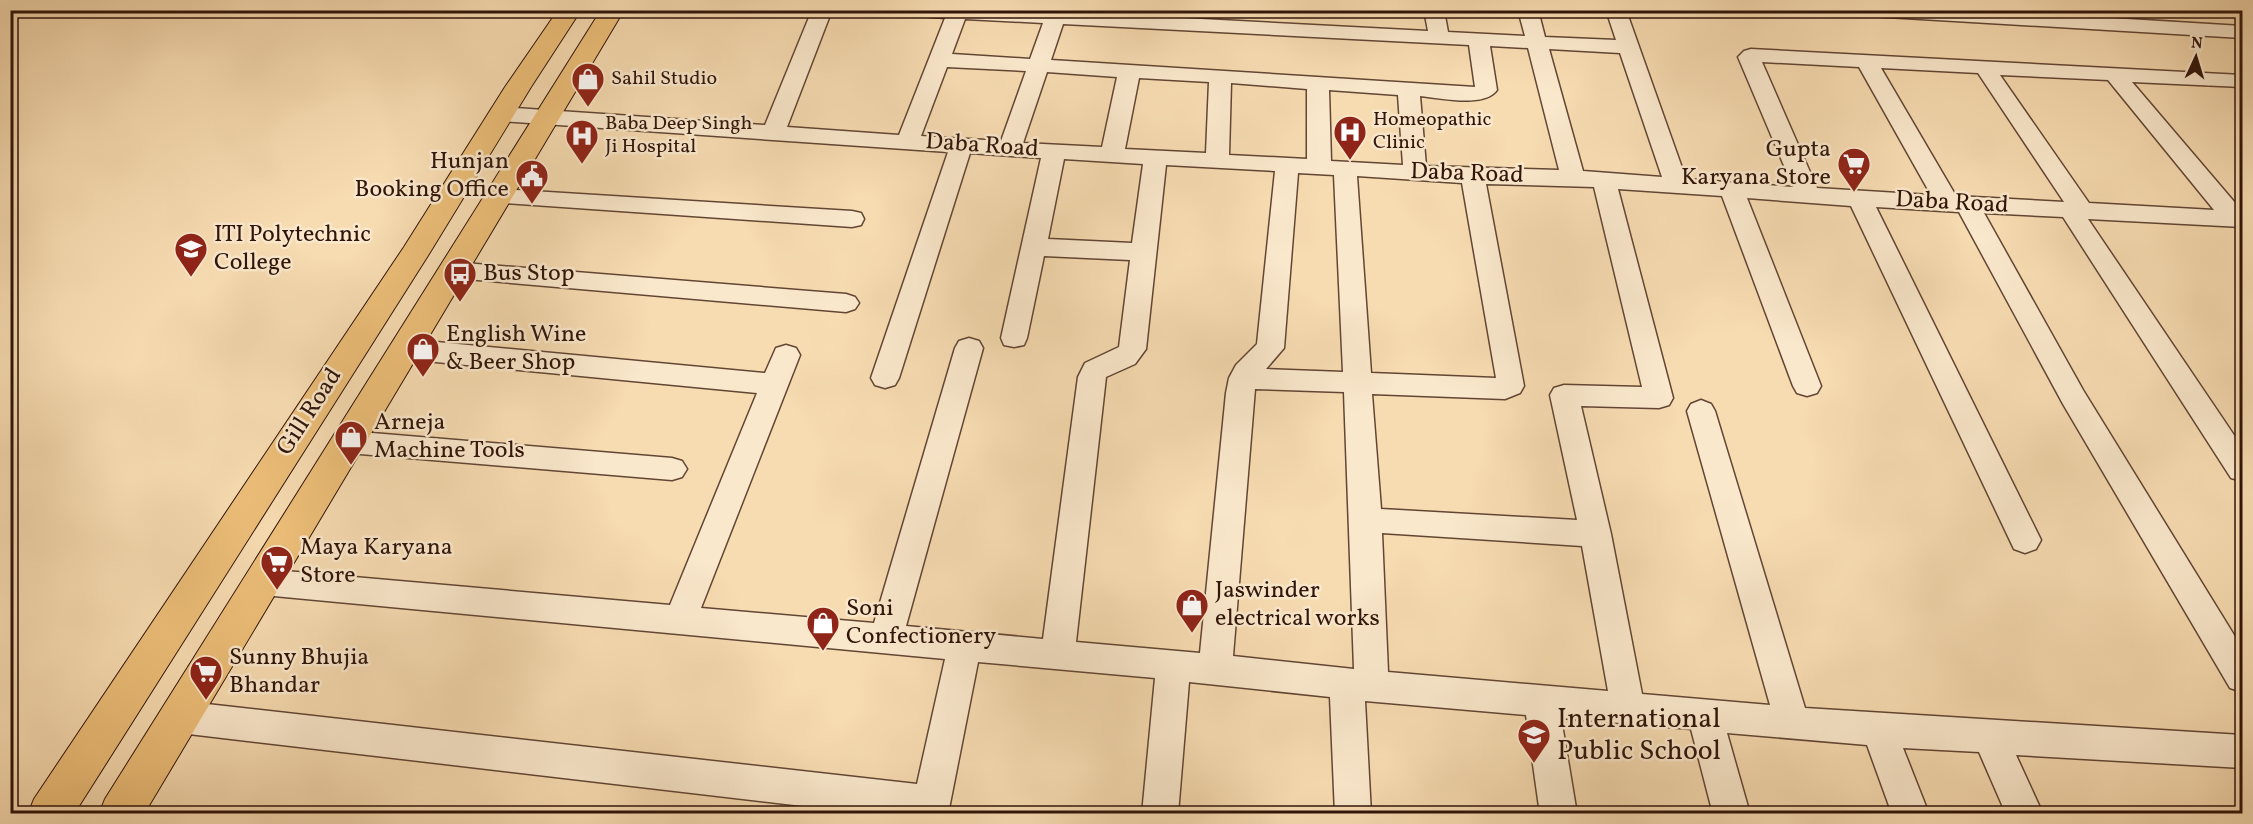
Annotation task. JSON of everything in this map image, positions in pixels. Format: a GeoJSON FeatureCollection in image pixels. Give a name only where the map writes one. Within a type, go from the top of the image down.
{"type":"FeatureCollection","features":[{"type":"Feature","properties":{"kind":"main road","name":"Gill Road"},"geometry":{"type":"LineString","coordinates":[[49,813],[414,254],[500,114],[570,10]]}},
{"type":"Feature","properties":{"kind":"main road","name":"Gill Road"},"geometry":{"type":"LineString","coordinates":[[120,813],[613,10]]}},
{"type":"Feature","properties":{"kind":"street"},"geometry":{"type":"LineString","coordinates":[[774,131],[822,10]]}},
{"type":"Feature","properties":{"kind":"street"},"geometry":{"type":"LineString","coordinates":[[901,10],[1627,47]]}},
{"type":"Feature","properties":{"kind":"street"},"geometry":{"type":"LineString","coordinates":[[1434,10],[1439,37]]}},
{"type":"Feature","properties":{"kind":"street"},"geometry":{"type":"LineString","coordinates":[[1528,10],[1573,178]]}},
{"type":"Feature","properties":{"kind":"street"},"geometry":{"type":"LineString","coordinates":[[1616,10],[1677,186]]}},
{"type":"Feature","properties":{"kind":"street"},"geometry":{"type":"LineString","coordinates":[[1870,10],[2109,17],[2213,31],[2242,32]]}},
{"type":"Feature","properties":{"kind":"street"},"geometry":{"type":"LineString","coordinates":[[2194,10],[2213,31]]}},
{"type":"Feature","properties":{"kind":"street"},"geometry":{"type":"LineString","coordinates":[[908,141],[941,60],[957,13]]}},
{"type":"Feature","properties":{"kind":"street"},"geometry":{"type":"LineString","coordinates":[[1010,148],[1055,18]]}},
{"type":"Feature","properties":{"kind":"street"},"geometry":{"type":"LineString","coordinates":[[941,60],[1483,93],[1486,90],[1478,39]]}},
{"type":"Feature","properties":{"kind":"street"},"geometry":{"type":"LineString","coordinates":[[1808,195],[1749,57],[1754,54],[1867,62],[2113,73],[2240,83]]}},
{"type":"Feature","properties":{"kind":"street"},"geometry":{"type":"LineString","coordinates":[[1867,62],[1956,203],[2242,677]]}},
{"type":"Feature","properties":{"kind":"street"},"geometry":{"type":"LineString","coordinates":[[1985,68],[2242,470]]}},
{"type":"Feature","properties":{"kind":"street"},"geometry":{"type":"LineString","coordinates":[[1112,153],[1129,72]]}},
{"type":"Feature","properties":{"kind":"street"},"geometry":{"type":"LineString","coordinates":[[2113,73],[2238,218]]}},
{"type":"Feature","properties":{"kind":"street"},"geometry":{"type":"LineString","coordinates":[[1217,160],[1220,76]]}},
{"type":"Feature","properties":{"kind":"street"},"geometry":{"type":"LineString","coordinates":[[1318,82],[1332,168],[1358,384],[1366,520],[1353,813]]}},
{"type":"Feature","properties":{"kind":"street"},"geometry":{"type":"LineString","coordinates":[[1406,90],[1409,94],[1415,173]]}},
{"type":"Feature","properties":{"kind":"street","name":"Daba Road"},"geometry":{"type":"LineString","coordinates":[[500,114],[774,131],[961,146],[1112,153],[1415,173],[1573,178],[1860,199],[2238,218]]}},
{"type":"Feature","properties":{"kind":"street"},"geometry":{"type":"LineString","coordinates":[[885,378],[961,146]]}},
{"type":"Feature","properties":{"kind":"street"},"geometry":{"type":"LineString","coordinates":[[1014,338],[1054,151]]}},
{"type":"Feature","properties":{"kind":"street"},"geometry":{"type":"LineString","coordinates":[[1058,655],[1092,377],[1095,370],[1104,364],[1125,358],[1132,349],[1155,157]]}},
{"type":"Feature","properties":{"kind":"street"},"geometry":{"type":"LineString","coordinates":[[1215,669],[1243,378],[1270,348],[1287,165]]}},
{"type":"Feature","properties":{"kind":"street"},"geometry":{"type":"LineString","coordinates":[[1243,378],[1505,389],[1510,386],[1473,176]]}},
{"type":"Feature","properties":{"kind":"street"},"geometry":{"type":"LineString","coordinates":[[1604,180],[1659,398],[1564,395],[1595,534],[1628,708]]}},
{"type":"Feature","properties":{"kind":"street"},"geometry":{"type":"LineString","coordinates":[[1732,191],[1807,386]]}},
{"type":"Feature","properties":{"kind":"street"},"geometry":{"type":"LineString","coordinates":[[498,197],[852,219]]}},
{"type":"Feature","properties":{"kind":"street"},"geometry":{"type":"LineString","coordinates":[[1860,199],[2025,540]]}},
{"type":"Feature","properties":{"kind":"street"},"geometry":{"type":"LineString","coordinates":[[1034,247],[1144,252]]}},
{"type":"Feature","properties":{"kind":"street"},"geometry":{"type":"LineString","coordinates":[[453,271],[846,303]]}},
{"type":"Feature","properties":{"kind":"street"},"geometry":{"type":"LineString","coordinates":[[885,639],[969,348]]}},
{"type":"Feature","properties":{"kind":"street"},"geometry":{"type":"LineString","coordinates":[[405,349],[774,384]]}},
{"type":"Feature","properties":{"kind":"street"},"geometry":{"type":"LineString","coordinates":[[680,620],[786,355]]}},
{"type":"Feature","properties":{"kind":"street"},"geometry":{"type":"LineString","coordinates":[[1701,411],[1792,722]]}},
{"type":"Feature","properties":{"kind":"street"},"geometry":{"type":"LineString","coordinates":[[348,442],[672,469]]}},
{"type":"Feature","properties":{"kind":"street"},"geometry":{"type":"LineString","coordinates":[[1366,520],[1595,534]]}},
{"type":"Feature","properties":{"kind":"street"},"geometry":{"type":"LineString","coordinates":[[263,582],[1705,716],[1879,730],[2242,752]]}},
{"type":"Feature","properties":{"kind":"street"},"geometry":{"type":"LineString","coordinates":[[180,717],[930,808],[964,646]]}},
{"type":"Feature","properties":{"kind":"street"},"geometry":{"type":"LineString","coordinates":[[1160,813],[1173,666]]}},
{"type":"Feature","properties":{"kind":"street"},"geometry":{"type":"LineString","coordinates":[[1541,699],[1558,813]]}},
{"type":"Feature","properties":{"kind":"street"},"geometry":{"type":"LineString","coordinates":[[1705,716],[1732,813]]}},
{"type":"Feature","properties":{"kind":"street"},"geometry":{"type":"LineString","coordinates":[[1879,730],[1911,813]]}},
{"type":"Feature","properties":{"kind":"street"},"geometry":{"type":"LineString","coordinates":[[1990,737],[2025,813]]}},
{"type":"Feature","properties":{"kind":"place","name":"Sahil Studio"},"geometry":{"type":"Point","coordinates":[588,108]}},
{"type":"Feature","properties":{"kind":"place","name":"Homeopathic Clinic"},"geometry":{"type":"Point","coordinates":[1350,161]}},
{"type":"Feature","properties":{"kind":"place","name":"Baba Deep Singh Ji Hospital"},"geometry":{"type":"Point","coordinates":[582,165]}},
{"type":"Feature","properties":{"kind":"place","name":"Gupta Karyana Store"},"geometry":{"type":"Point","coordinates":[1854,193]}},
{"type":"Feature","properties":{"kind":"place","name":"Hunjan Booking Office"},"geometry":{"type":"Point","coordinates":[532,205]}},
{"type":"Feature","properties":{"kind":"place","name":"ITI Polytechnic College"},"geometry":{"type":"Point","coordinates":[191,278]}},
{"type":"Feature","properties":{"kind":"place","name":"Bus Stop"},"geometry":{"type":"Point","coordinates":[460,303]}},
{"type":"Feature","properties":{"kind":"place","name":"English Wine & Beer Shop"},"geometry":{"type":"Point","coordinates":[423,378]}},
{"type":"Feature","properties":{"kind":"place","name":"Arneja Machine Tools"},"geometry":{"type":"Point","coordinates":[351,466]}},
{"type":"Feature","properties":{"kind":"place","name":"Maya Karyana Store"},"geometry":{"type":"Point","coordinates":[277,591]}},
{"type":"Feature","properties":{"kind":"place","name":"Jaswinder electrical works"},"geometry":{"type":"Point","coordinates":[1192,634]}},
{"type":"Feature","properties":{"kind":"place","name":"Soni Confectionery"},"geometry":{"type":"Point","coordinates":[823,652]}},
{"type":"Feature","properties":{"kind":"place","name":"Sunny Bhujia Bhandar"},"geometry":{"type":"Point","coordinates":[206,701]}},
{"type":"Feature","properties":{"kind":"place","name":"International Public School"},"geometry":{"type":"Point","coordinates":[1534,764]}}]}
